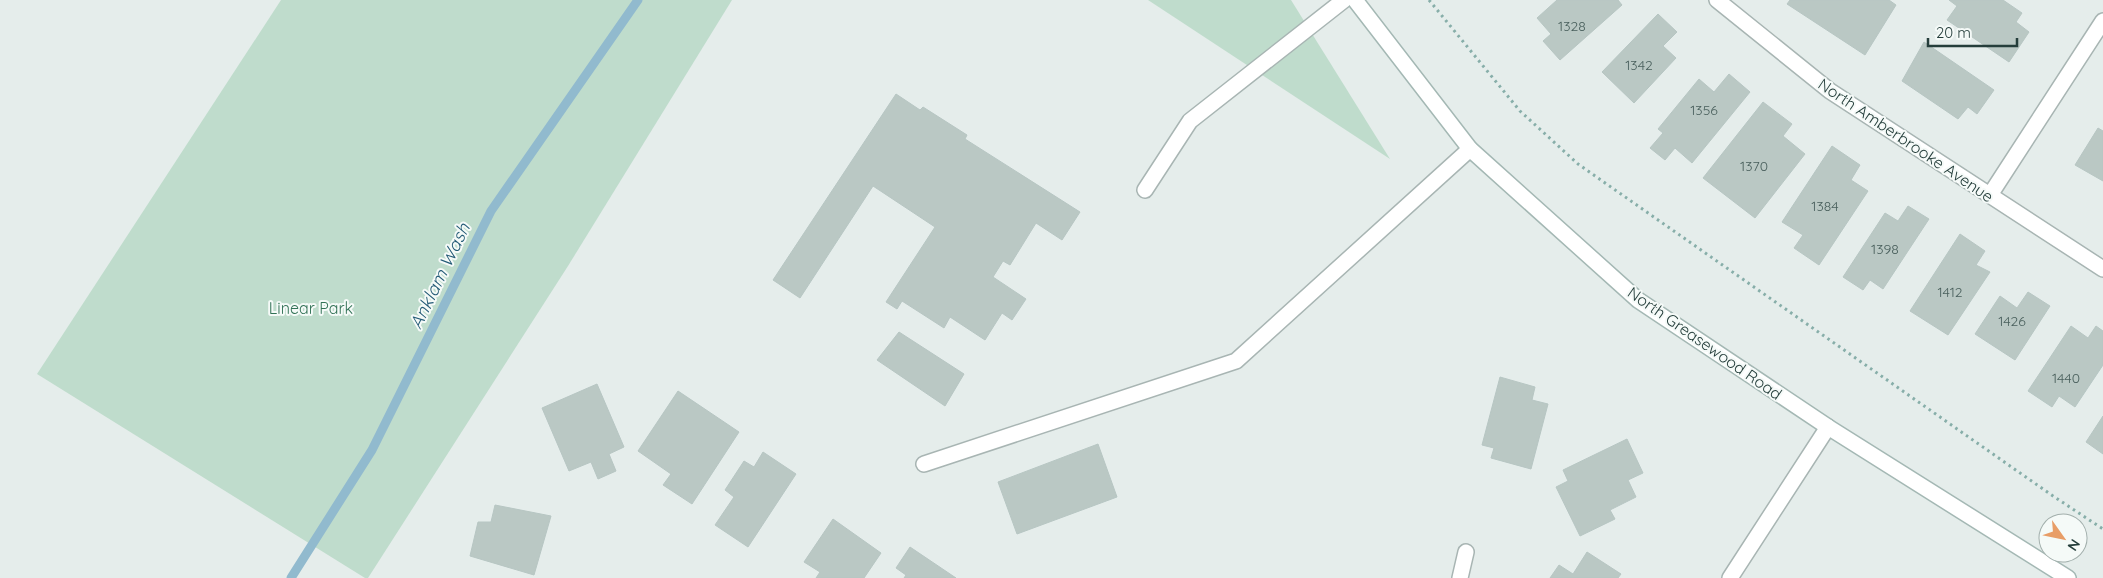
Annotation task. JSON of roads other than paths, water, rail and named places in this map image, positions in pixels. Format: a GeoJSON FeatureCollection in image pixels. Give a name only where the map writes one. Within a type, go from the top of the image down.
{"type":"FeatureCollection","features":[{"type":"Feature","properties":{"kind":"street"},"geometry":{"type":"LineString","coordinates":[[1144,190],[1190,121],[1344,0]]}},
{"type":"Feature","properties":{"kind":"street","name":"North Greasewood Road"},"geometry":{"type":"LineString","coordinates":[[1355,0],[1470,149],[1638,300],[1828,427],[2068,578]]}},
{"type":"Feature","properties":{"kind":"street","name":"North Amberbrooke Avenue"},"geometry":{"type":"LineString","coordinates":[[1717,0],[1830,91],[2103,269]]}},
{"type":"Feature","properties":{"kind":"street"},"geometry":{"type":"LineString","coordinates":[[1990,195],[2103,21]]}},
{"type":"Feature","properties":{"kind":"street"},"geometry":{"type":"LineString","coordinates":[[924,464],[1236,361],[1470,149]]}},
{"type":"Feature","properties":{"kind":"street"},"geometry":{"type":"LineString","coordinates":[[1730,578],[1828,427]]}},
{"type":"Feature","properties":{"kind":"street"},"geometry":{"type":"LineString","coordinates":[[1460,578],[1466,552]]}},
{"type":"Feature","properties":{"kind":"waterway","name":"Anklam Wash"},"geometry":{"type":"LineString","coordinates":[[291,578],[372,450],[491,211],[638,0]]}},
{"type":"Feature","properties":{"kind":"park label","name":"Linear Park"},"geometry":{"type":"Point","coordinates":[311,308]}}]}
